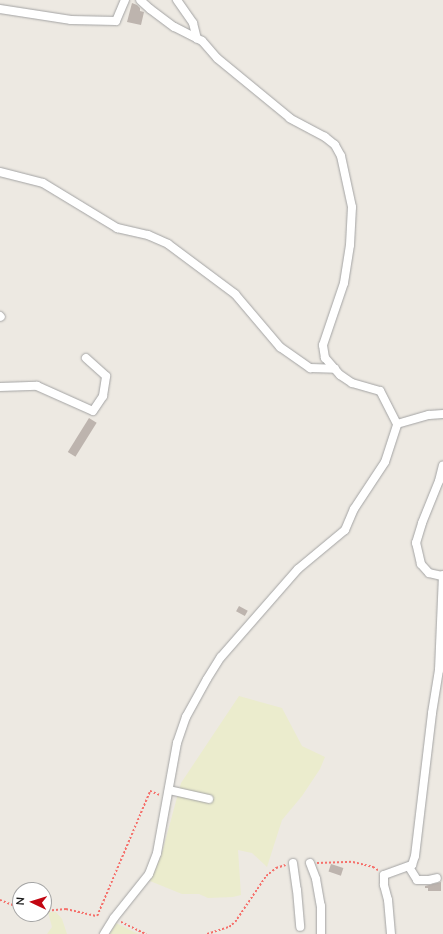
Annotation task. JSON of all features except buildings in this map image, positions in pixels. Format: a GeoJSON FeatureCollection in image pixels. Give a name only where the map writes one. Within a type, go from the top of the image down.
{"type":"FeatureCollection","features":[{"type":"Feature","properties":{"kind":"street"},"geometry":{"type":"LineString","coordinates":[[0,9],[71,20],[116,21],[125,0]]}},
{"type":"Feature","properties":{"kind":"street"},"geometry":{"type":"LineString","coordinates":[[104,934],[114,918],[149,874],[157,853],[177,743],[186,717],[221,657],[298,569],[345,530],[354,509],[385,462],[397,424],[380,391],[352,383],[340,375],[325,358],[323,345],[344,283],[350,245],[352,207],[341,156],[335,145],[325,137],[290,118],[273,105],[197,38],[174,27],[140,0]]}},
{"type":"Feature","properties":{"kind":"street"},"geometry":{"type":"LineString","coordinates":[[177,0],[193,23],[197,38]]}},
{"type":"Feature","properties":{"kind":"street"},"geometry":{"type":"LineString","coordinates":[[0,172],[42,183],[117,228],[148,235],[168,244],[235,294],[280,347],[310,368],[335,370]]}},
{"type":"Feature","properties":{"kind":"street"},"geometry":{"type":"LineString","coordinates":[[0,387],[37,386],[93,411],[103,396],[106,376],[86,358]]}},
{"type":"Feature","properties":{"kind":"street"},"geometry":{"type":"LineString","coordinates":[[397,424],[429,415],[443,414]]}},
{"type":"Feature","properties":{"kind":"street"},"geometry":{"type":"LineString","coordinates":[[391,934],[388,900],[384,885],[384,874],[412,866],[415,856],[432,713],[439,670],[443,576],[429,573],[421,564],[416,543],[422,523],[439,481],[443,465]]}},
{"type":"Feature","properties":{"kind":"street"},"geometry":{"type":"LineString","coordinates":[[168,794],[209,799]]}},
{"type":"Feature","properties":{"kind":"street"},"geometry":{"type":"LineString","coordinates":[[293,863],[300,927]]}},
{"type":"Feature","properties":{"kind":"street"},"geometry":{"type":"LineString","coordinates":[[310,863],[316,879],[321,906],[321,934]]}},
{"type":"Feature","properties":{"kind":"street"},"geometry":{"type":"LineString","coordinates":[[409,867],[417,880],[438,878]]}},
{"type":"Feature","properties":{"kind":"path"},"geometry":{"type":"LineString","coordinates":[[52,910],[66,909],[97,916],[150,791],[168,794]]}},
{"type":"Feature","properties":{"kind":"path"},"geometry":{"type":"LineString","coordinates":[[0,900],[12,905]]}},
{"type":"Feature","properties":{"kind":"path"},"geometry":{"type":"LineString","coordinates":[[114,918],[146,934]]}},
{"type":"Feature","properties":{"kind":"green space"},"geometry":{"type":"Polygon","coordinates":[[[239,696],[282,708],[302,746],[325,757],[320,769],[302,796],[282,820],[267,867],[252,853],[238,850],[241,895],[233,897],[208,898],[199,894],[182,894],[150,881],[161,856],[181,783],[239,696]]]}},
{"type":"Feature","properties":{"kind":"green space"},"geometry":{"type":"Polygon","coordinates":[[[52,912],[56,912],[62,919],[67,934],[47,934],[52,927],[51,922],[52,922],[52,912]]]}},
{"type":"Feature","properties":{"kind":"green space"},"geometry":{"type":"Polygon","coordinates":[[[116,923],[134,932],[140,934],[110,934],[116,923]]]}}]}
